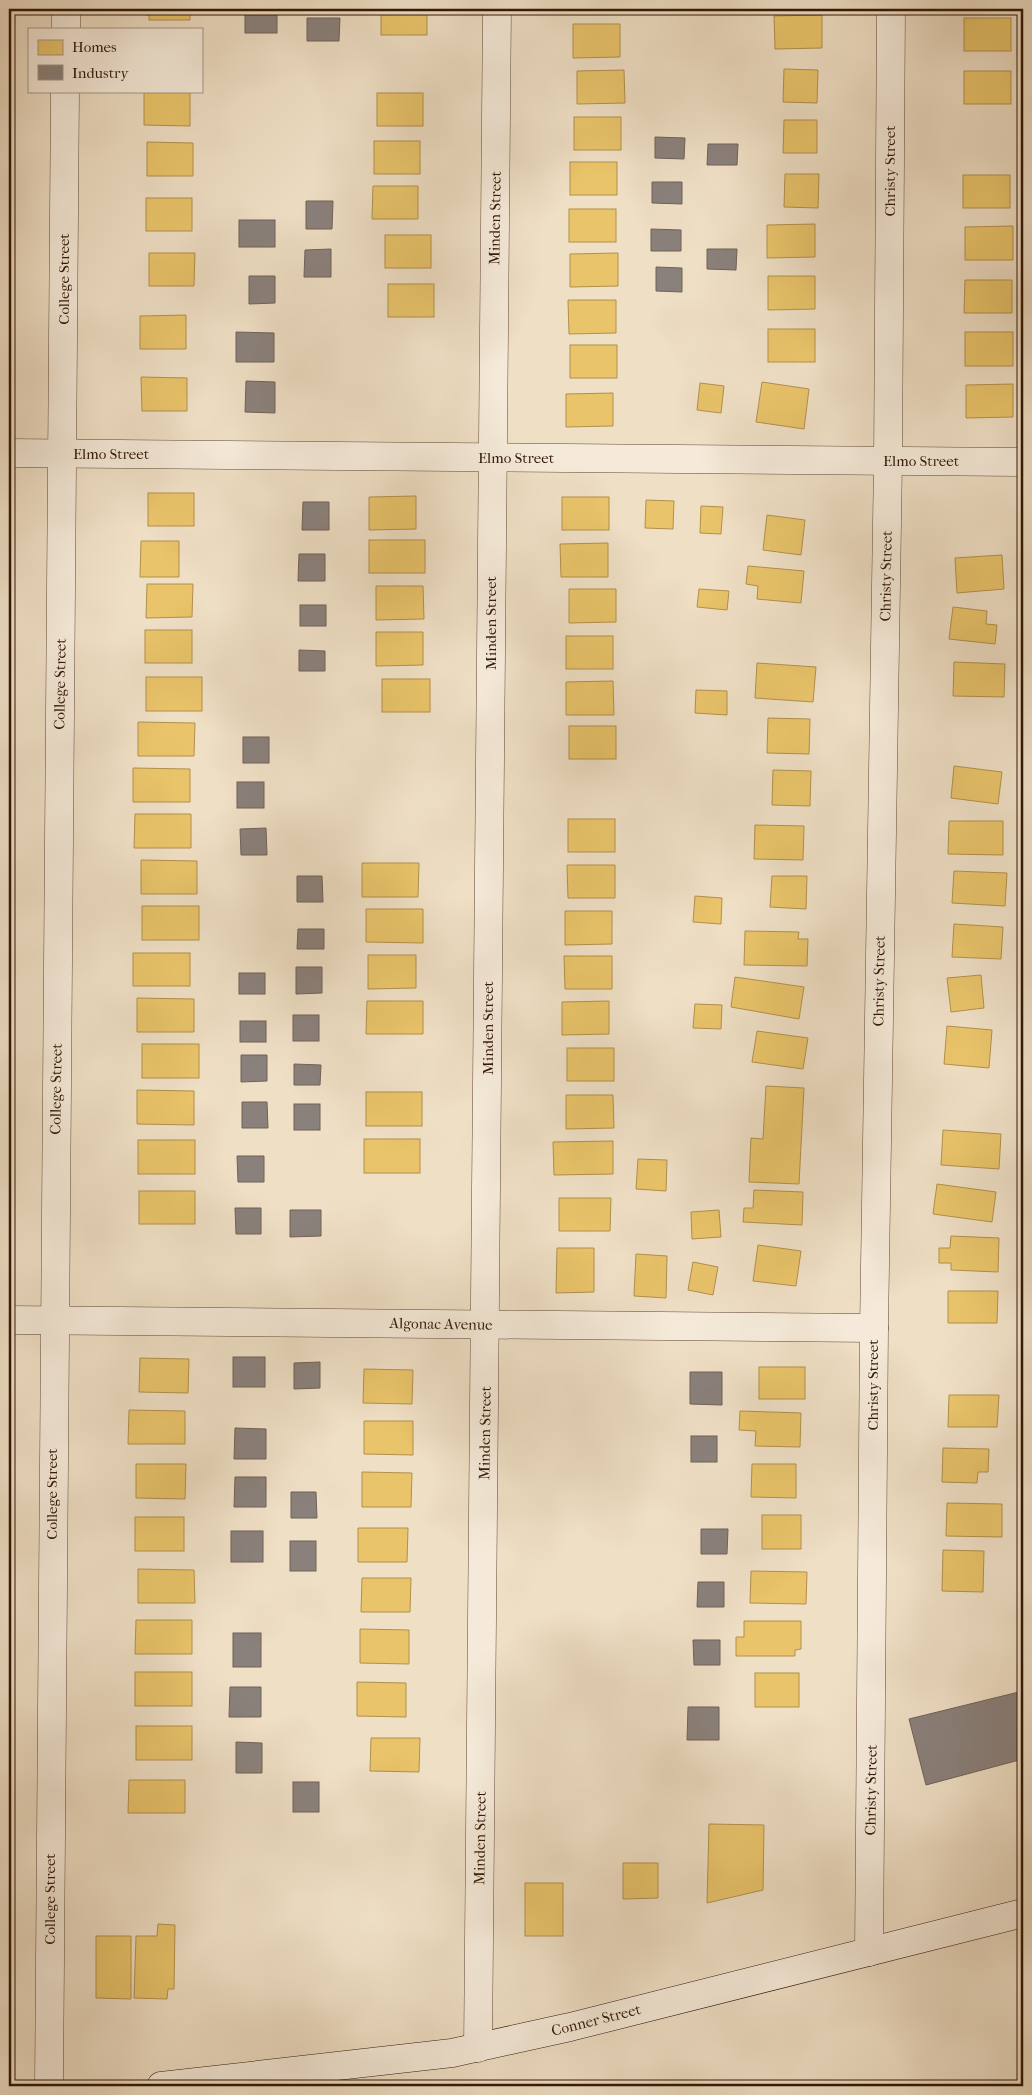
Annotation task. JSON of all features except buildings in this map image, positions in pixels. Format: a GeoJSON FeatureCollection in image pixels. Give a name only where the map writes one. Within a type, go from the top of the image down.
{"type":"FeatureCollection","features":[{"type":"Feature","properties":{"kind":"street"},"geometry":{"type":"LineString","coordinates":[[66,9],[66,28]]}},
{"type":"Feature","properties":{"kind":"street","name":"Minden Street"},"geometry":{"type":"LineString","coordinates":[[478,2048],[497,9]]}},
{"type":"Feature","properties":{"kind":"street","name":"Christy Street"},"geometry":{"type":"LineString","coordinates":[[869,1952],[874,1328],[888,461],[891,9]]}},
{"type":"Feature","properties":{"kind":"street","name":"College Street"},"geometry":{"type":"LineString","coordinates":[[48,2086],[65,92]]}},
{"type":"Feature","properties":{"kind":"street","name":"Elmo Street"},"geometry":{"type":"LineString","coordinates":[[9,453],[1023,462]]}},
{"type":"Feature","properties":{"kind":"street","name":"Algonac Avenue"},"geometry":{"type":"LineString","coordinates":[[9,1320],[874,1328]]}},
{"type":"Feature","properties":{"kind":"street","name":"Conner Street"},"geometry":{"type":"LineString","coordinates":[[160,2086],[452,2053],[478,2048],[579,2025],[1023,1913]]}}]}
